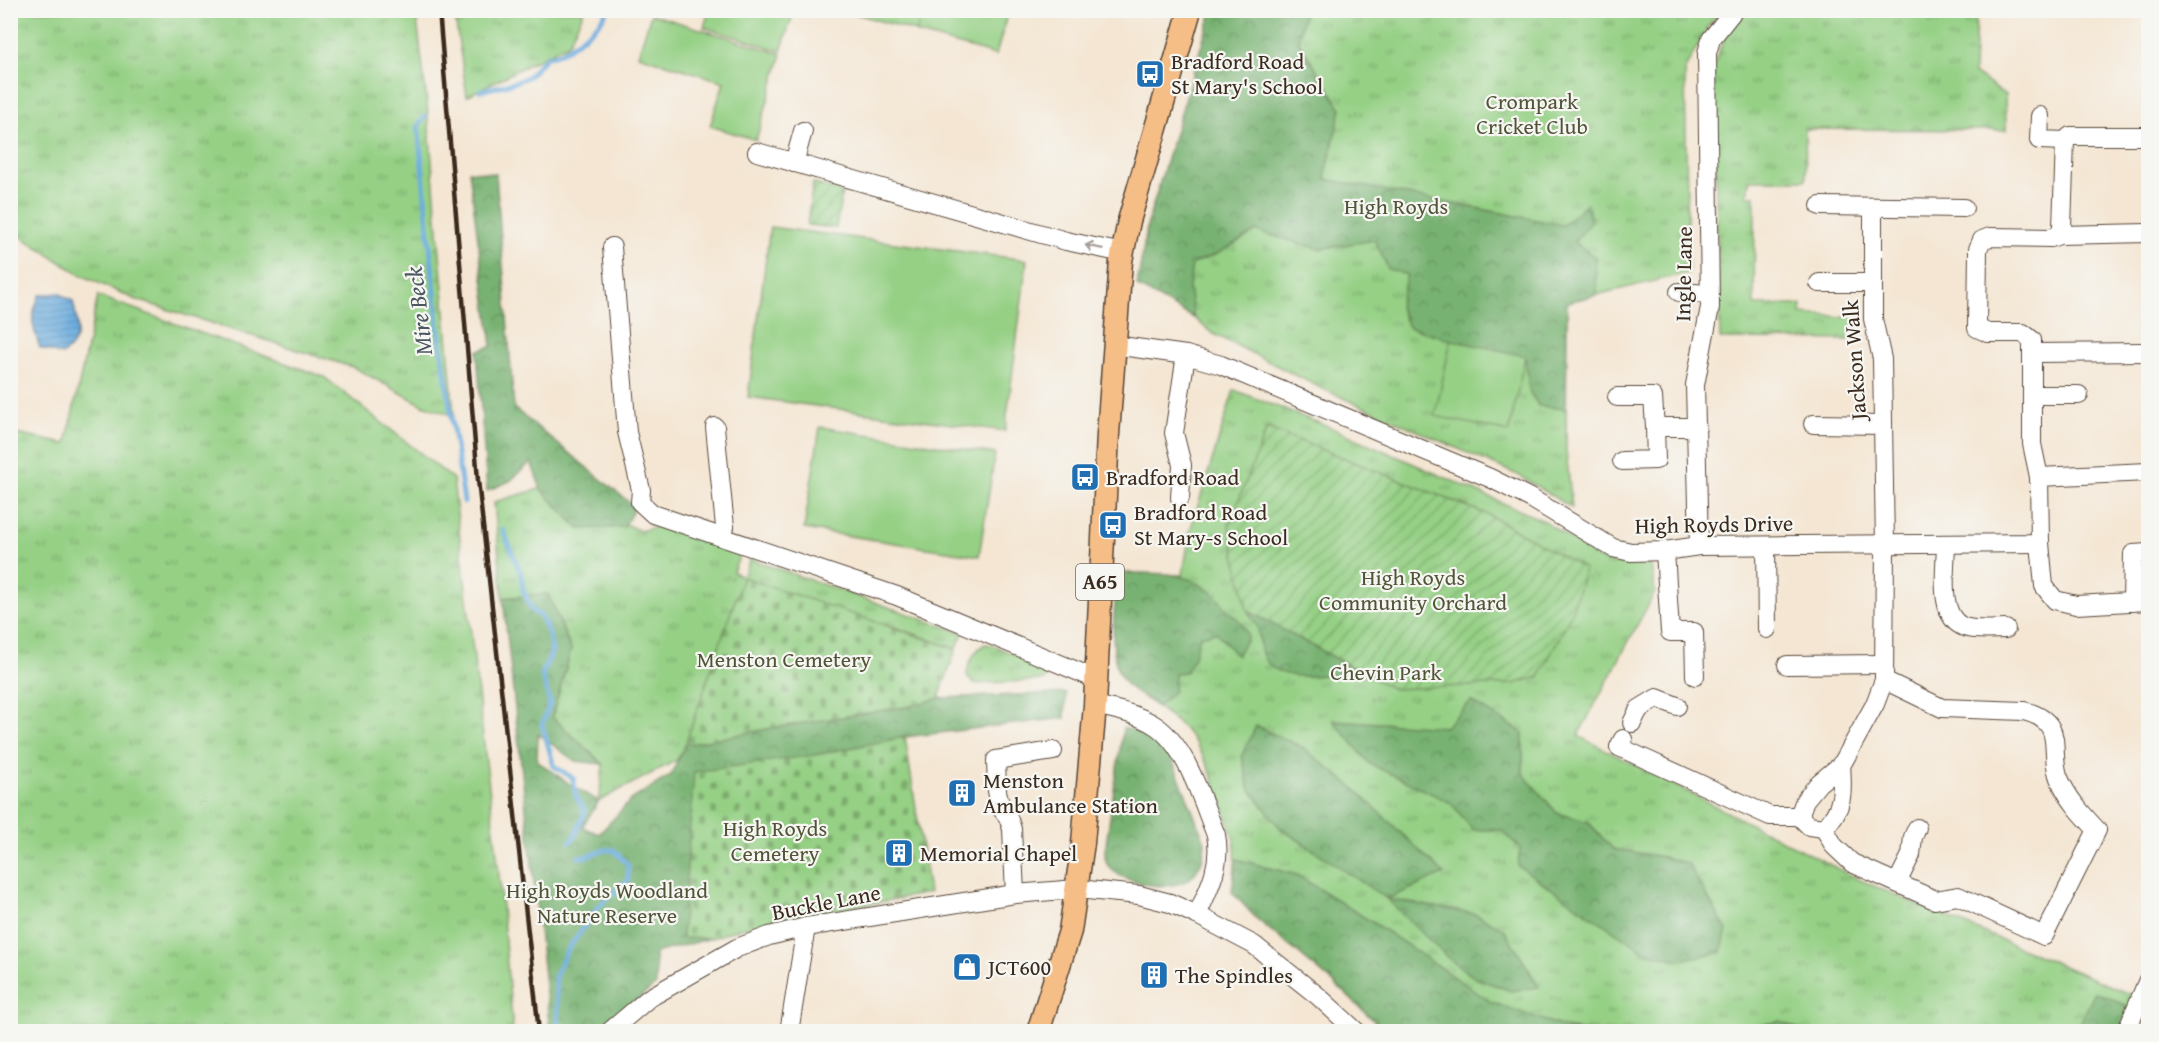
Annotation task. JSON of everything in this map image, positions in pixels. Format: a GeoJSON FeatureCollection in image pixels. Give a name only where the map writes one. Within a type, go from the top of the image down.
{"type":"FeatureCollection","features":[{"type":"Feature","properties":{"kind":"main road","name":"A65"},"geometry":{"type":"LineString","coordinates":[[1038,1032],[1070,931],[1077,889],[1095,705],[1099,589],[1114,345],[1123,253],[1129,221],[1190,10]]}},
{"type":"Feature","properties":{"kind":"street","name":"Ingle Lane"},"geometry":{"type":"LineString","coordinates":[[1699,546],[1695,385],[1707,326],[1710,294],[1707,53],[1711,39],[1734,10]]}},
{"type":"Feature","properties":{"kind":"street"},"geometry":{"type":"LineString","coordinates":[[2040,116],[2039,140],[2065,141]]}},
{"type":"Feature","properties":{"kind":"street"},"geometry":{"type":"LineString","coordinates":[[794,163],[803,131]]}},
{"type":"Feature","properties":{"kind":"street"},"geometry":{"type":"LineString","coordinates":[[2059,235],[2062,227],[2065,141],[2070,136],[2148,136]]}},
{"type":"Feature","properties":{"kind":"street"},"geometry":{"type":"LineString","coordinates":[[758,152],[1066,241],[1123,253]]}},
{"type":"Feature","properties":{"kind":"street"},"geometry":{"type":"LineString","coordinates":[[1820,206],[1964,208]]}},
{"type":"Feature","properties":{"kind":"street","name":"Jackson Walk"},"geometry":{"type":"LineString","coordinates":[[1873,207],[1873,320],[1882,359],[1885,546],[1884,672]]}},
{"type":"Feature","properties":{"kind":"street"},"geometry":{"type":"LineString","coordinates":[[2148,233],[2059,235],[2051,238],[1990,237],[1983,240],[1978,249],[1977,328],[1988,333],[2023,333],[2032,340],[2032,444],[2039,477],[2040,543],[2044,586],[2055,600],[2076,605],[2140,601],[2133,554],[2148,553]]}},
{"type":"Feature","properties":{"kind":"street"},"geometry":{"type":"LineString","coordinates":[[612,247],[627,432],[641,490],[640,502],[653,514],[897,596],[1096,679]]}},
{"type":"Feature","properties":{"kind":"street"},"geometry":{"type":"LineString","coordinates":[[1819,283],[1873,284]]}},
{"type":"Feature","properties":{"kind":"street"},"geometry":{"type":"LineString","coordinates":[[1680,292],[1710,294]]}},
{"type":"Feature","properties":{"kind":"street","name":"High Royds Drive"},"geometry":{"type":"LineString","coordinates":[[1114,345],[1186,355],[1237,371],[1490,478],[1532,499],[1613,548],[1631,552],[1665,551],[1699,546],[2040,543]]}},
{"type":"Feature","properties":{"kind":"street"},"geometry":{"type":"LineString","coordinates":[[2032,353],[2148,352]]}},
{"type":"Feature","properties":{"kind":"street"},"geometry":{"type":"LineString","coordinates":[[1180,498],[1182,465],[1174,433],[1186,355]]}},
{"type":"Feature","properties":{"kind":"street"},"geometry":{"type":"LineString","coordinates":[[2032,395],[2079,395]]}},
{"type":"Feature","properties":{"kind":"street"},"geometry":{"type":"LineString","coordinates":[[1617,397],[1653,397],[1656,460],[1622,461]]}},
{"type":"Feature","properties":{"kind":"street"},"geometry":{"type":"LineString","coordinates":[[1813,424],[1883,424]]}},
{"type":"Feature","properties":{"kind":"street"},"geometry":{"type":"LineString","coordinates":[[715,427],[725,527],[722,536]]}},
{"type":"Feature","properties":{"kind":"street"},"geometry":{"type":"LineString","coordinates":[[1655,427],[1697,427]]}},
{"type":"Feature","properties":{"kind":"street"},"geometry":{"type":"LineString","coordinates":[[2039,477],[2148,472]]}},
{"type":"Feature","properties":{"kind":"street"},"geometry":{"type":"LineString","coordinates":[[1946,544],[1945,600],[1951,616],[1965,628],[2006,628]]}},
{"type":"Feature","properties":{"kind":"street"},"geometry":{"type":"LineString","coordinates":[[1766,546],[1767,629]]}},
{"type":"Feature","properties":{"kind":"street"},"geometry":{"type":"LineString","coordinates":[[1665,551],[1670,632],[1694,632],[1695,676]]}},
{"type":"Feature","properties":{"kind":"street"},"geometry":{"type":"LineString","coordinates":[[1787,665],[1884,672],[1942,708],[2024,711],[2037,714],[2047,722],[2055,742],[2057,774],[2067,795],[2097,830],[2044,936],[1958,896],[1935,900],[1852,863],[1834,846],[1824,828]]}},
{"type":"Feature","properties":{"kind":"street"},"geometry":{"type":"LineString","coordinates":[[1799,816],[1805,800],[1819,783],[1841,764],[1875,704],[1884,672]]}},
{"type":"Feature","properties":{"kind":"street"},"geometry":{"type":"LineString","coordinates":[[1677,706],[1657,698],[1639,709],[1625,737],[1770,816],[1799,816],[1809,826],[1824,828]]}},
{"type":"Feature","properties":{"kind":"street"},"geometry":{"type":"LineString","coordinates":[[1095,705],[1127,712],[1156,726],[1182,755],[1216,835],[1219,849],[1213,878],[1197,915]]}},
{"type":"Feature","properties":{"kind":"street"},"geometry":{"type":"LineString","coordinates":[[1015,894],[1012,829],[999,800],[996,760],[1053,751]]}},
{"type":"Feature","properties":{"kind":"street"},"geometry":{"type":"LineString","coordinates":[[1824,828],[1835,817],[1840,802],[1841,764]]}},
{"type":"Feature","properties":{"kind":"street"},"geometry":{"type":"LineString","coordinates":[[1897,883],[1911,855],[1913,837],[1917,828]]}},
{"type":"Feature","properties":{"kind":"street","name":"Buckle Lane"},"geometry":{"type":"LineString","coordinates":[[609,1032],[650,998],[737,948],[769,936],[806,927],[1015,894],[1077,889],[1139,895],[1170,903],[1197,915],[1254,945],[1318,996],[1357,1032]]}},
{"type":"Feature","properties":{"kind":"street"},"geometry":{"type":"LineString","coordinates":[[789,1032],[806,927]]}},
{"type":"Feature","properties":{"kind":"street"},"geometry":{"type":"LineString","coordinates":[[2126,1032],[2148,980]]}},
{"type":"Feature","properties":{"kind":"green space"},"geometry":{"type":"Polygon","coordinates":[[[454,10],[584,11],[568,44],[467,96],[454,10]]]}},
{"type":"Feature","properties":{"kind":"green space"},"geometry":{"type":"Polygon","coordinates":[[[709,10],[794,11],[781,51],[704,27],[709,10]]]}},
{"type":"Feature","properties":{"kind":"green space"},"geometry":{"type":"Polygon","coordinates":[[[1305,10],[1298,40],[1341,109],[1325,179],[1563,225],[1587,203],[1591,222],[1574,242],[1595,257],[1597,295],[1567,302],[1566,409],[1539,406],[1530,393],[1525,356],[1451,340],[1408,327],[1399,306],[1407,275],[1388,269],[1375,240],[1319,249],[1256,231],[1217,254],[1192,264],[1189,288],[1194,318],[1137,286],[1148,222],[1212,11],[1305,10]]]}},
{"type":"Feature","properties":{"kind":"green space"},"geometry":{"type":"Polygon","coordinates":[[[10,11],[416,11],[427,104],[454,416],[423,405],[355,368],[134,299],[79,274],[11,230],[10,11]]]}},
{"type":"Feature","properties":{"kind":"green space"},"geometry":{"type":"Polygon","coordinates":[[[846,11],[1008,11],[996,55],[846,11]]]}},
{"type":"Feature","properties":{"kind":"green space"},"geometry":{"type":"Polygon","coordinates":[[[923,11],[1008,11],[996,55],[916,33],[923,11]]]}},
{"type":"Feature","properties":{"kind":"green space","name":"High Royds"},"geometry":{"type":"Polygon","coordinates":[[[1212,11],[1723,11],[1710,23],[1685,69],[1688,273],[1567,302],[1566,451],[1572,508],[1520,476],[1321,388],[1212,333],[1194,318],[1137,286],[1148,222],[1212,11]]]}},
{"type":"Feature","properties":{"kind":"green space"},"geometry":{"type":"Polygon","coordinates":[[[1749,11],[1976,11],[1974,73],[2005,95],[2006,130],[1805,129],[1806,180],[1749,180],[1747,196],[1755,196],[1754,305],[1802,305],[1801,314],[1858,318],[1857,340],[1720,339],[1713,69],[1726,36],[1749,11]]]}},
{"type":"Feature","properties":{"kind":"green space"},"geometry":{"type":"Polygon","coordinates":[[[651,14],[782,54],[756,140],[710,126],[724,82],[638,55],[651,14]]]}},
{"type":"Feature","properties":{"kind":"green space"},"geometry":{"type":"Polygon","coordinates":[[[469,171],[496,174],[514,408],[635,507],[624,527],[579,529],[541,489],[531,462],[510,481],[487,491],[477,351],[492,346],[469,171]]]}},
{"type":"Feature","properties":{"kind":"green space"},"geometry":{"type":"Polygon","coordinates":[[[813,183],[842,192],[836,228],[807,225],[813,183]]]}},
{"type":"Feature","properties":{"kind":"green space"},"geometry":{"type":"Polygon","coordinates":[[[770,227],[1027,260],[1005,431],[748,397],[770,227]]]}},
{"type":"Feature","properties":{"kind":"green space"},"geometry":{"type":"Polygon","coordinates":[[[98,296],[324,377],[453,479],[498,864],[513,1031],[11,1031],[11,433],[66,444],[98,296]]]}},
{"type":"Feature","properties":{"kind":"green space"},"geometry":{"type":"Polygon","coordinates":[[[1451,340],[1525,356],[1509,432],[1435,416],[1451,340]]]}},
{"type":"Feature","properties":{"kind":"green space","name":"Chevin Park"},"geometry":{"type":"Polygon","coordinates":[[[1234,390],[1332,428],[1544,521],[1598,558],[1612,563],[1651,565],[1655,592],[1578,736],[1860,880],[2134,996],[2119,1032],[1385,1031],[1335,984],[1256,918],[1232,892],[1236,852],[1234,842],[1213,778],[1202,754],[1195,742],[1178,723],[1129,686],[1119,673],[1116,663],[1114,624],[1118,573],[1183,575],[1190,531],[1234,390]]]}},
{"type":"Feature","properties":{"kind":"green space"},"geometry":{"type":"Polygon","coordinates":[[[820,427],[995,454],[979,556],[804,529],[820,427]]]}},
{"type":"Feature","properties":{"kind":"green space","name":"High Royds Community Orchard"},"geometry":{"type":"Polygon","coordinates":[[[1267,428],[1489,515],[1585,569],[1571,614],[1539,677],[1513,684],[1393,689],[1247,610],[1229,525],[1267,428]]]}},
{"type":"Feature","properties":{"kind":"green space"},"geometry":{"type":"Polygon","coordinates":[[[549,486],[640,531],[655,527],[675,529],[740,555],[733,572],[743,577],[750,559],[963,633],[956,649],[887,624],[685,745],[677,760],[599,801],[603,764],[552,717],[571,649],[548,594],[503,598],[494,502],[549,486]]]}},
{"type":"Feature","properties":{"kind":"green space"},"geometry":{"type":"Polygon","coordinates":[[[1118,573],[1170,574],[1194,581],[1205,588],[1239,620],[1245,630],[1248,637],[1237,656],[1216,632],[1200,636],[1187,671],[1175,674],[1174,691],[1159,706],[1135,692],[1121,675],[1114,648],[1113,632],[1118,573]]]}},
{"type":"Feature","properties":{"kind":"green space","name":"Menston Cemetery"},"geometry":{"type":"Polygon","coordinates":[[[743,577],[956,649],[939,698],[910,706],[772,728],[685,745],[743,577]]]}},
{"type":"Feature","properties":{"kind":"green space","name":"High Royds Woodland Nature Reserve"},"geometry":{"type":"Polygon","coordinates":[[[548,594],[571,650],[552,717],[603,764],[575,761],[538,734],[537,761],[580,791],[599,801],[582,827],[599,834],[631,800],[671,775],[685,745],[772,728],[910,706],[939,698],[1066,693],[1065,718],[905,737],[815,755],[682,938],[712,938],[655,953],[656,985],[597,1031],[550,1031],[503,598],[548,594]]]}},
{"type":"Feature","properties":{"kind":"green space"},"geometry":{"type":"Polygon","coordinates":[[[1247,610],[1360,672],[1295,676],[1272,667],[1262,654],[1257,626],[1247,610]]]}},
{"type":"Feature","properties":{"kind":"green space"},"geometry":{"type":"Polygon","coordinates":[[[985,644],[1046,668],[1048,675],[1044,680],[974,684],[967,677],[968,667],[974,654],[985,644]]]}},
{"type":"Feature","properties":{"kind":"green space"},"geometry":{"type":"Polygon","coordinates":[[[1471,701],[1523,733],[1523,774],[1557,813],[1588,822],[1613,849],[1664,857],[1688,864],[1727,930],[1721,952],[1679,960],[1645,952],[1518,866],[1520,848],[1502,830],[1473,830],[1451,803],[1370,764],[1333,720],[1445,727],[1471,701]]]}},
{"type":"Feature","properties":{"kind":"green space"},"geometry":{"type":"Polygon","coordinates":[[[1256,726],[1302,747],[1354,788],[1444,874],[1387,899],[1280,828],[1249,788],[1242,756],[1256,726]]]}},
{"type":"Feature","properties":{"kind":"green space"},"geometry":{"type":"Polygon","coordinates":[[[1123,728],[1149,736],[1169,752],[1205,842],[1199,867],[1189,879],[1181,883],[1159,886],[1134,881],[1123,877],[1106,863],[1105,851],[1123,728]]]}},
{"type":"Feature","properties":{"kind":"green space","name":"High Royds Cemetery"},"geometry":{"type":"Polygon","coordinates":[[[905,737],[929,893],[741,928],[712,938],[682,938],[694,772],[815,755],[905,737]]]}},
{"type":"Feature","properties":{"kind":"green space"},"geometry":{"type":"Polygon","coordinates":[[[1236,859],[1297,875],[1386,931],[1491,1002],[1570,1029],[1590,1031],[1385,1031],[1335,984],[1256,918],[1232,892],[1236,859]]]}},
{"type":"Feature","properties":{"kind":"green space"},"geometry":{"type":"Polygon","coordinates":[[[1387,899],[1475,914],[1504,929],[1539,987],[1511,991],[1475,978],[1448,958],[1387,899]]]}},
{"type":"Feature","properties":{"kind":"green space"},"geometry":{"type":"Polygon","coordinates":[[[2095,992],[2130,1007],[2119,1031],[2076,1032],[2095,992]]]}},
{"type":"Feature","properties":{"kind":"green space"},"geometry":{"type":"Polygon","coordinates":[[[1780,1021],[1803,1031],[1742,1031],[1745,1028],[1780,1021]]]}},
{"type":"Feature","properties":{"kind":"water"},"geometry":{"type":"Polygon","coordinates":[[[59,293],[73,301],[77,324],[76,338],[69,350],[62,355],[40,348],[33,322],[34,309],[40,295],[59,293]]]}},
{"type":"Feature","properties":{"kind":"waterway","name":"Mire Beck"},"geometry":{"type":"LineString","coordinates":[[480,91],[516,82],[529,76],[545,58],[563,52],[587,34],[608,10]]}},
{"type":"Feature","properties":{"kind":"waterway","name":"Mire Beck"},"geometry":{"type":"LineString","coordinates":[[425,117],[418,126],[438,325],[464,502]]}},
{"type":"Feature","properties":{"kind":"waterway","name":"Mire Beck"},"geometry":{"type":"LineString","coordinates":[[503,530],[521,574],[523,590],[532,610],[542,618],[549,635],[552,651],[542,675],[550,703],[542,725],[554,766],[573,778],[576,797],[585,811],[575,836],[570,842]]}},
{"type":"Feature","properties":{"kind":"waterway","name":"Mire Beck"},"geometry":{"type":"LineString","coordinates":[[559,1032],[555,976],[566,952],[598,907],[628,880],[628,865],[614,850],[603,850],[578,857]]}},
{"type":"Feature","properties":{"kind":"railway"},"geometry":{"type":"LineString","coordinates":[[439,10],[478,480],[539,1032]]}},
{"type":"Feature","properties":{"kind":"place","name":"Bradford Road St Mary's School"},"geometry":{"type":"Point","coordinates":[1150,74]}},
{"type":"Feature","properties":{"kind":"place","name":"Bradford Road"},"geometry":{"type":"Point","coordinates":[1085,477]}},
{"type":"Feature","properties":{"kind":"place","name":"Bradford Road St Mary-s School"},"geometry":{"type":"Point","coordinates":[1113,525]}},
{"type":"Feature","properties":{"kind":"place","name":"Menston Ambulance Station"},"geometry":{"type":"Point","coordinates":[962,793]}},
{"type":"Feature","properties":{"kind":"place","name":"Memorial Chapel"},"geometry":{"type":"Point","coordinates":[899,853]}},
{"type":"Feature","properties":{"kind":"place","name":"JCT600"},"geometry":{"type":"Point","coordinates":[967,967]}},
{"type":"Feature","properties":{"kind":"place","name":"The Spindles"},"geometry":{"type":"Point","coordinates":[1154,975]}},
{"type":"Feature","properties":{"kind":"park label","name":"Crompark Cricket Club"},"geometry":{"type":"Point","coordinates":[1532,114]}}]}
